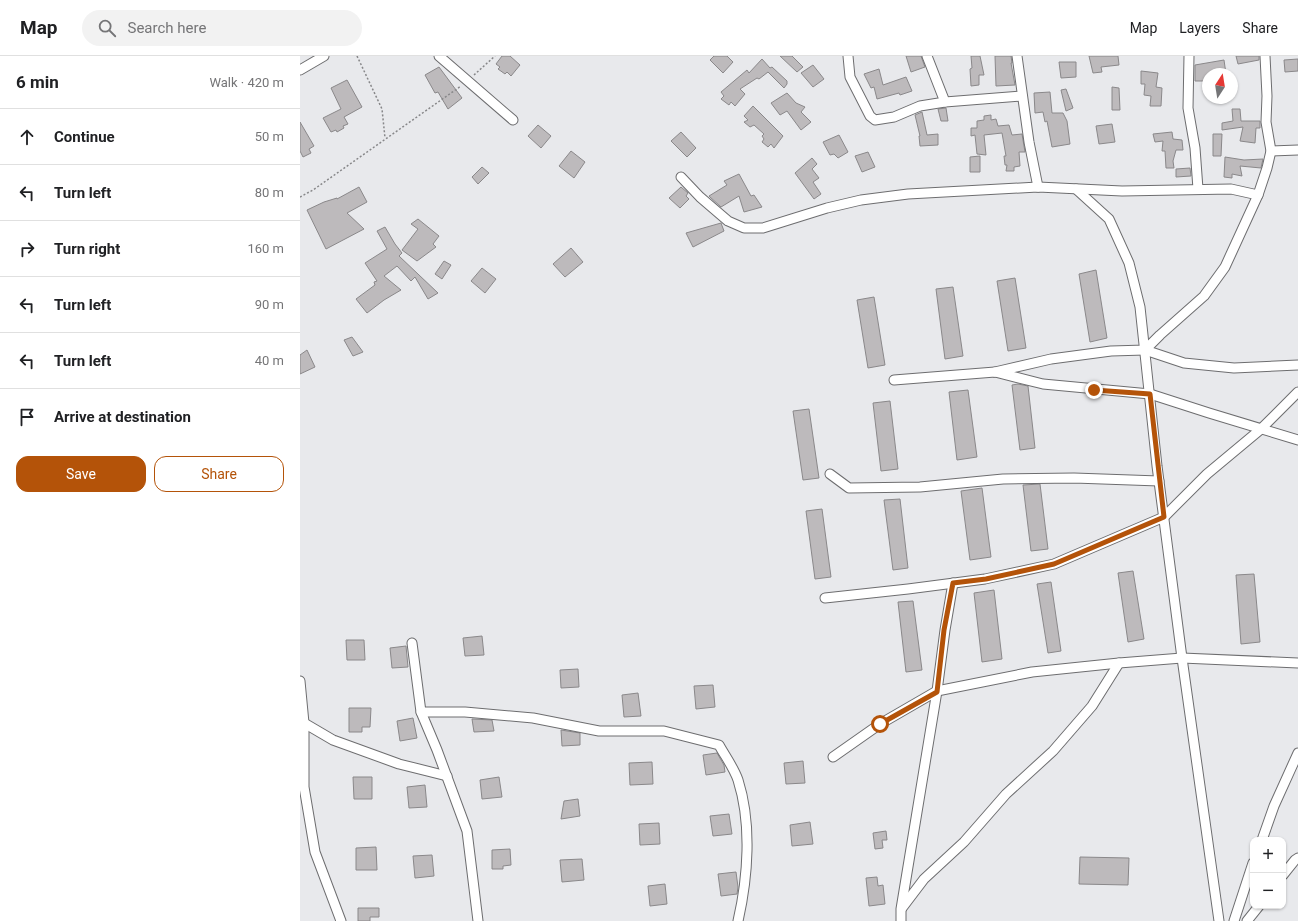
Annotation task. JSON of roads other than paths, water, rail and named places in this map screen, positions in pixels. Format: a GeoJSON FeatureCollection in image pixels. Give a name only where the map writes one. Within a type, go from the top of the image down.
{"type":"FeatureCollection","features":[{"type":"Feature","properties":{"kind":"street"},"geometry":{"type":"LineString","coordinates":[[300,70],[324,56]]}},
{"type":"Feature","properties":{"kind":"street"},"geometry":{"type":"LineString","coordinates":[[438,56],[449,59],[468,81],[513,120]]}},
{"type":"Feature","properties":{"kind":"street"},"geometry":{"type":"LineString","coordinates":[[848,56],[850,76],[870,116],[875,120],[894,117],[920,106],[945,102],[1022,96]]}},
{"type":"Feature","properties":{"kind":"street"},"geometry":{"type":"LineString","coordinates":[[927,56],[945,102]]}},
{"type":"Feature","properties":{"kind":"street"},"geometry":{"type":"LineString","coordinates":[[1016,56],[1029,142],[1038,188]]}},
{"type":"Feature","properties":{"kind":"street"},"geometry":{"type":"LineString","coordinates":[[1189,56],[1188,108],[1195,148],[1198,189]]}},
{"type":"Feature","properties":{"kind":"street"},"geometry":{"type":"LineString","coordinates":[[1145,350],[1204,296],[1225,267],[1258,195],[1271,151],[1266,122],[1267,96],[1265,56]]}},
{"type":"Feature","properties":{"kind":"street"},"geometry":{"type":"LineString","coordinates":[[1271,151],[1298,150]]}},
{"type":"Feature","properties":{"kind":"street"},"geometry":{"type":"LineString","coordinates":[[681,177],[700,197],[728,221],[744,228],[763,228],[827,208],[861,200],[908,194],[1038,188],[1122,191],[1231,189],[1258,195]]}},
{"type":"Feature","properties":{"kind":"street"},"geometry":{"type":"LineString","coordinates":[[1076,189],[1109,219],[1129,263],[1140,307],[1159,481],[1219,921]]}},
{"type":"Feature","properties":{"kind":"street"},"geometry":{"type":"LineString","coordinates":[[894,380],[995,372],[1050,360],[1111,352],[1145,350],[1184,362],[1234,368],[1298,365]]}},
{"type":"Feature","properties":{"kind":"street"},"geometry":{"type":"LineString","coordinates":[[995,372],[1043,384],[1150,394],[1298,440]]}},
{"type":"Feature","properties":{"kind":"street"},"geometry":{"type":"LineString","coordinates":[[825,598],[986,579],[1054,564],[1164,517],[1207,474],[1261,429],[1298,392]]}},
{"type":"Feature","properties":{"kind":"street"},"geometry":{"type":"LineString","coordinates":[[830,474],[849,488],[920,487],[1003,479],[1074,478],[1159,481]]}},
{"type":"Feature","properties":{"kind":"street"},"geometry":{"type":"LineString","coordinates":[[901,921],[901,909],[937,692],[944,630],[953,583]]}},
{"type":"Feature","properties":{"kind":"street"},"geometry":{"type":"LineString","coordinates":[[412,643],[421,712],[437,750],[467,831],[478,921]]}},
{"type":"Feature","properties":{"kind":"street"},"geometry":{"type":"LineString","coordinates":[[833,757],[880,724],[937,692],[1032,672],[1182,658],[1298,663]]}},
{"type":"Feature","properties":{"kind":"street"},"geometry":{"type":"LineString","coordinates":[[901,909],[924,879],[964,842],[1006,794],[1053,751],[1092,706],[1119,663]]}},
{"type":"Feature","properties":{"kind":"street"},"geometry":{"type":"LineString","coordinates":[[300,681],[304,787],[314,852],[341,921]]}},
{"type":"Feature","properties":{"kind":"street"},"geometry":{"type":"LineString","coordinates":[[421,712],[465,712],[533,718],[599,731],[664,731],[719,745],[738,779],[747,824],[746,877],[738,921]]}},
{"type":"Feature","properties":{"kind":"street"},"geometry":{"type":"LineString","coordinates":[[302,721],[333,740],[400,764],[447,776]]}},
{"type":"Feature","properties":{"kind":"street"},"geometry":{"type":"LineString","coordinates":[[1263,837],[1274,806],[1298,753]]}},
{"type":"Feature","properties":{"kind":"street"},"geometry":{"type":"LineString","coordinates":[[1285,873],[1298,858]]}},
{"type":"Feature","properties":{"kind":"street"},"geometry":{"type":"LineString","coordinates":[[1234,921],[1250,872]]}},
{"type":"Feature","properties":{"kind":"street"},"geometry":{"type":"LineString","coordinates":[[1247,921],[1257,909]]}}]}
